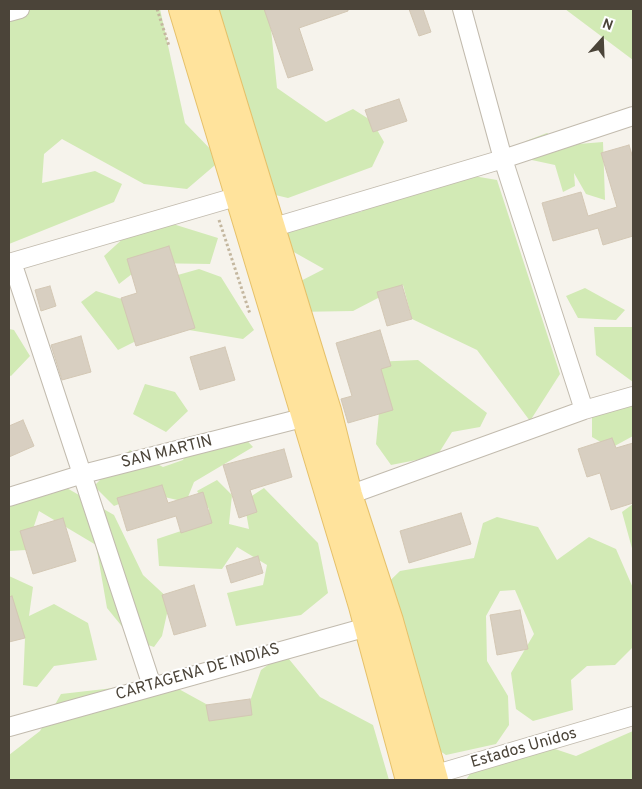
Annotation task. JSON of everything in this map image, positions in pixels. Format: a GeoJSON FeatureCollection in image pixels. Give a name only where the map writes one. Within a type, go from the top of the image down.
{"type":"FeatureCollection","features":[{"type":"Feature","properties":{"kind":"main road"},"geometry":{"type":"LineString","coordinates":[[183,9],[239,196],[316,415]]}},
{"type":"Feature","properties":{"kind":"main road"},"geometry":{"type":"LineString","coordinates":[[204,9],[271,228],[316,415],[423,779]]}},
{"type":"Feature","properties":{"kind":"street"},"geometry":{"type":"LineString","coordinates":[[9,12],[20,9]]}},
{"type":"Feature","properties":{"kind":"street"},"geometry":{"type":"LineString","coordinates":[[462,9],[503,159],[584,410]]}},
{"type":"Feature","properties":{"kind":"street"},"geometry":{"type":"LineString","coordinates":[[271,228],[503,159],[633,116]]}},
{"type":"Feature","properties":{"kind":"street"},"geometry":{"type":"LineString","coordinates":[[152,686],[83,474],[10,263],[239,196]]}},
{"type":"Feature","properties":{"kind":"street"},"geometry":{"type":"LineString","coordinates":[[340,498],[584,410],[633,396]]}},
{"type":"Feature","properties":{"kind":"street","name":"SAN MARTIN"},"geometry":{"type":"LineString","coordinates":[[9,497],[83,474],[316,415]]}},
{"type":"Feature","properties":{"kind":"street","name":"CARTAGENA DE INDIAS"},"geometry":{"type":"LineString","coordinates":[[9,727],[378,624]]}},
{"type":"Feature","properties":{"kind":"street","name":"Estados Unidos"},"geometry":{"type":"LineString","coordinates":[[423,779],[633,716]]}},
{"type":"Feature","properties":{"kind":"green space"},"geometry":{"type":"Polygon","coordinates":[[[9,9],[160,9],[185,123],[221,160],[187,189],[144,184],[62,139],[44,154],[42,183],[95,171],[122,184],[114,202],[9,244],[9,9]]]}},
{"type":"Feature","properties":{"kind":"green space"},"geometry":{"type":"Polygon","coordinates":[[[210,9],[269,9],[277,88],[326,122],[353,109],[372,121],[384,142],[372,167],[288,198],[254,190],[210,9]]]}},
{"type":"Feature","properties":{"kind":"green space"},"geometry":{"type":"Polygon","coordinates":[[[565,9],[633,9],[633,60],[565,9]]]}},
{"type":"Feature","properties":{"kind":"green space"},"geometry":{"type":"Polygon","coordinates":[[[547,133],[566,145],[603,142],[605,200],[586,194],[574,173],[575,186],[563,192],[555,165],[527,159],[526,141],[547,133]]]}},
{"type":"Feature","properties":{"kind":"green space"},"geometry":{"type":"Polygon","coordinates":[[[438,170],[497,180],[560,374],[530,421],[477,350],[412,319],[403,285],[353,311],[294,312],[287,288],[324,269],[276,242],[299,212],[361,212],[384,190],[438,170]]]}},
{"type":"Feature","properties":{"kind":"green space"},"geometry":{"type":"Polygon","coordinates":[[[160,220],[218,238],[210,264],[146,263],[119,284],[104,256],[138,225],[160,220]]]}},
{"type":"Feature","properties":{"kind":"green space"},"geometry":{"type":"Polygon","coordinates":[[[199,269],[221,277],[254,330],[243,339],[183,329],[160,280],[199,269]]]}},
{"type":"Feature","properties":{"kind":"green space"},"geometry":{"type":"Polygon","coordinates":[[[585,288],[625,310],[616,320],[578,318],[566,296],[585,288]]]}},
{"type":"Feature","properties":{"kind":"green space"},"geometry":{"type":"Polygon","coordinates":[[[96,291],[131,302],[148,335],[118,350],[81,302],[96,291]]]}},
{"type":"Feature","properties":{"kind":"green space"},"geometry":{"type":"Polygon","coordinates":[[[594,327],[633,327],[633,382],[596,355],[594,327]]]}},
{"type":"Feature","properties":{"kind":"green space"},"geometry":{"type":"Polygon","coordinates":[[[9,329],[14,330],[30,356],[11,376],[9,375],[9,329]]]}},
{"type":"Feature","properties":{"kind":"green space"},"geometry":{"type":"Polygon","coordinates":[[[418,360],[487,413],[480,427],[452,432],[437,456],[391,465],[376,444],[380,402],[373,362],[418,360]]]}},
{"type":"Feature","properties":{"kind":"green space"},"geometry":{"type":"Polygon","coordinates":[[[145,384],[175,392],[188,411],[166,432],[133,414],[145,384]]]}},
{"type":"Feature","properties":{"kind":"green space"},"geometry":{"type":"Polygon","coordinates":[[[633,398],[633,436],[611,448],[592,437],[592,416],[633,398]]]}},
{"type":"Feature","properties":{"kind":"green space"},"geometry":{"type":"Polygon","coordinates":[[[239,432],[253,447],[194,482],[186,502],[147,493],[114,506],[94,486],[130,450],[163,467],[183,460],[196,436],[239,432]]]}},
{"type":"Feature","properties":{"kind":"green space"},"geometry":{"type":"Polygon","coordinates":[[[51,479],[114,515],[143,575],[170,600],[162,636],[154,647],[133,640],[107,608],[96,545],[39,511],[26,550],[9,551],[9,491],[51,479]]]}},
{"type":"Feature","properties":{"kind":"green space"},"geometry":{"type":"Polygon","coordinates":[[[217,480],[232,495],[229,524],[249,529],[244,501],[264,488],[318,543],[328,593],[301,615],[236,626],[227,593],[263,585],[267,565],[237,547],[222,569],[159,566],[157,539],[205,523],[209,509],[197,491],[217,480]]]}},
{"type":"Feature","properties":{"kind":"green space"},"geometry":{"type":"Polygon","coordinates":[[[633,504],[633,552],[622,512],[633,504]]]}},
{"type":"Feature","properties":{"kind":"green space"},"geometry":{"type":"Polygon","coordinates":[[[497,517],[538,527],[557,560],[589,537],[616,549],[633,588],[633,647],[615,665],[587,666],[571,680],[573,710],[533,721],[516,709],[511,673],[534,634],[515,590],[500,591],[486,616],[487,661],[508,696],[509,725],[496,744],[446,755],[428,743],[373,597],[400,571],[474,558],[483,523],[497,517]]]}},
{"type":"Feature","properties":{"kind":"green space"},"geometry":{"type":"Polygon","coordinates":[[[9,576],[33,587],[29,616],[54,604],[88,623],[97,660],[54,666],[37,687],[23,685],[25,638],[9,623],[9,576]]]}},
{"type":"Feature","properties":{"kind":"green space"},"geometry":{"type":"Polygon","coordinates":[[[284,653],[320,697],[373,725],[389,780],[9,780],[9,755],[40,731],[61,694],[166,682],[217,710],[248,707],[261,670],[284,653]]]}},
{"type":"Feature","properties":{"kind":"green space"},"geometry":{"type":"Polygon","coordinates":[[[633,731],[633,780],[466,780],[475,766],[540,744],[576,756],[633,731]]]}},
{"type":"Feature","properties":{"kind":"building"},"geometry":{"type":"Polygon","coordinates":[[[264,9],[348,9],[348,11],[299,28],[313,70],[288,78],[264,9]]]}},
{"type":"Feature","properties":{"kind":"building"},"geometry":{"type":"Polygon","coordinates":[[[409,9],[423,9],[431,32],[419,36],[409,9]]]}},
{"type":"Feature","properties":{"kind":"building"},"geometry":{"type":"Polygon","coordinates":[[[399,99],[407,121],[373,132],[365,110],[399,99]]]}},
{"type":"Feature","properties":{"kind":"building"},"geometry":{"type":"Polygon","coordinates":[[[629,145],[633,158],[633,236],[603,245],[598,228],[553,241],[542,203],[581,192],[588,216],[617,207],[601,153],[629,145]]]}},
{"type":"Feature","properties":{"kind":"building"},"geometry":{"type":"Polygon","coordinates":[[[169,246],[195,328],[136,346],[121,298],[137,293],[127,259],[169,246]]]}},
{"type":"Feature","properties":{"kind":"building"},"geometry":{"type":"Polygon","coordinates":[[[402,285],[412,319],[387,326],[377,292],[402,285]]]}},
{"type":"Feature","properties":{"kind":"building"},"geometry":{"type":"Polygon","coordinates":[[[50,286],[56,306],[41,311],[35,290],[50,286]]]}},
{"type":"Feature","properties":{"kind":"building"},"geometry":{"type":"Polygon","coordinates":[[[380,330],[391,366],[381,369],[393,410],[348,423],[341,399],[352,396],[336,343],[380,330]]]}},
{"type":"Feature","properties":{"kind":"building"},"geometry":{"type":"Polygon","coordinates":[[[81,336],[91,372],[62,380],[51,345],[81,336]]]}},
{"type":"Feature","properties":{"kind":"building"},"geometry":{"type":"Polygon","coordinates":[[[225,347],[235,380],[200,390],[190,357],[225,347]]]}},
{"type":"Feature","properties":{"kind":"building"},"geometry":{"type":"Polygon","coordinates":[[[23,420],[34,446],[9,457],[9,426],[23,420]]]}},
{"type":"Feature","properties":{"kind":"building"},"geometry":{"type":"Polygon","coordinates":[[[612,438],[616,448],[633,443],[633,503],[611,510],[600,473],[587,477],[578,449],[612,438]]]}},
{"type":"Feature","properties":{"kind":"building"},"geometry":{"type":"Polygon","coordinates":[[[284,449],[292,477],[250,490],[257,512],[239,518],[223,465],[284,449]]]}},
{"type":"Feature","properties":{"kind":"building"},"geometry":{"type":"Polygon","coordinates":[[[162,485],[168,503],[203,492],[212,523],[181,533],[176,516],[127,531],[117,498],[162,485]]]}},
{"type":"Feature","properties":{"kind":"building"},"geometry":{"type":"Polygon","coordinates":[[[461,513],[471,544],[409,563],[400,531],[461,513]]]}},
{"type":"Feature","properties":{"kind":"building"},"geometry":{"type":"Polygon","coordinates":[[[63,518],[76,561],[33,574],[20,531],[63,518]]]}},
{"type":"Feature","properties":{"kind":"building"},"geometry":{"type":"Polygon","coordinates":[[[258,556],[263,573],[231,583],[226,566],[258,556]]]}},
{"type":"Feature","properties":{"kind":"building"},"geometry":{"type":"Polygon","coordinates":[[[194,585],[206,626],[174,635],[162,595],[194,585]]]}},
{"type":"Feature","properties":{"kind":"building"},"geometry":{"type":"Polygon","coordinates":[[[12,596],[25,638],[9,642],[9,597],[12,596]]]}},
{"type":"Feature","properties":{"kind":"building"},"geometry":{"type":"Polygon","coordinates":[[[520,610],[528,649],[497,655],[490,615],[520,610]]]}},
{"type":"Feature","properties":{"kind":"building"},"geometry":{"type":"Polygon","coordinates":[[[250,699],[252,715],[209,721],[206,705],[250,699]]]}}]}
